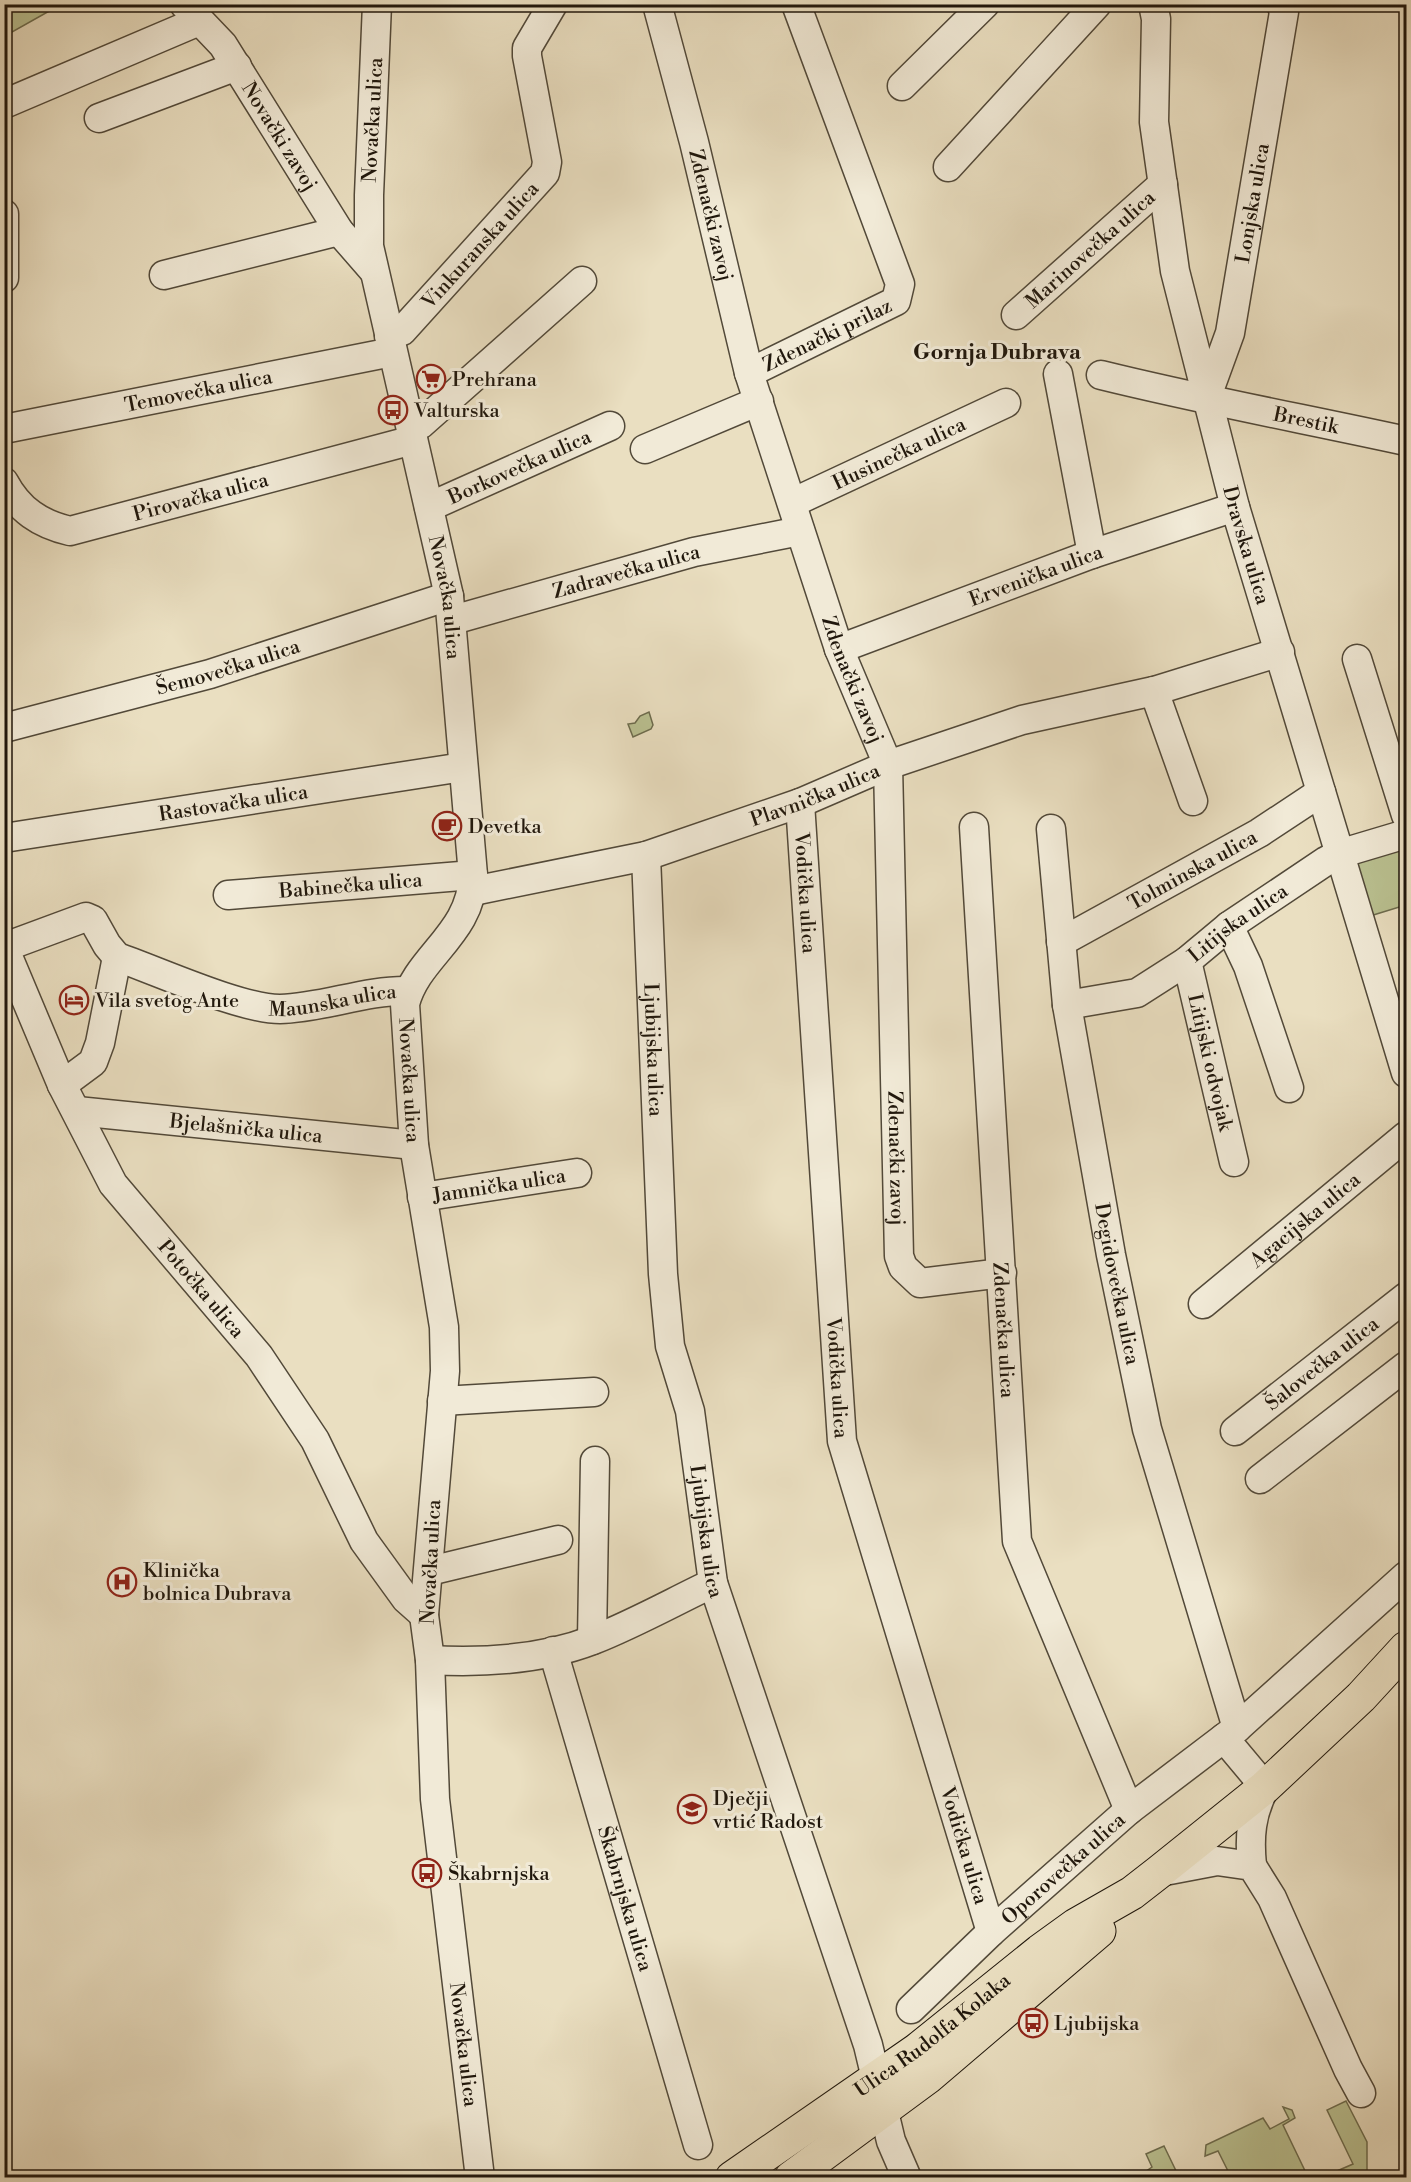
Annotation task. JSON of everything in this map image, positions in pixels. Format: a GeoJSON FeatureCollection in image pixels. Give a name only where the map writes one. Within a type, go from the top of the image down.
{"type":"FeatureCollection","features":[{"type":"Feature","properties":{"kind":"main road","name":"Ulica Rudolfa Kolaka"},"geometry":{"type":"LineString","coordinates":[[732,2178],[926,2043],[1040,1951],[1076,1925],[1132,1893],[1159,1872],[1265,1787],[1360,1698],[1407,1648]]}},
{"type":"Feature","properties":{"kind":"main road","name":"Ulica Rudolfa Kolaka"},"geometry":{"type":"LineString","coordinates":[[791,2178],[883,2112],[1088,1942],[1132,1893]]}},
{"type":"Feature","properties":{"kind":"street","name":"Novačka ulica"},"geometry":{"type":"LineString","coordinates":[[377,4],[368,224],[373,270],[451,608],[473,883],[453,932],[408,991],[405,1004],[414,1144],[444,1327],[445,1371],[424,1615],[430,1660],[435,1799],[480,2178]]}},
{"type":"Feature","properties":{"kind":"street","name":"Vinkuranska ulica"},"geometry":{"type":"LineString","coordinates":[[390,344],[545,173],[547,162],[526,56],[527,48],[553,4]]}},
{"type":"Feature","properties":{"kind":"street","name":"Zdenački zavoj"},"geometry":{"type":"LineString","coordinates":[[657,4],[694,142],[750,373],[839,649],[888,765],[899,1256],[903,1267],[920,1284],[1002,1273]]}},
{"type":"Feature","properties":{"kind":"street","name":"Zdenački prilaz"},"geometry":{"type":"LineString","coordinates":[[750,373],[896,301],[900,294],[900,284],[796,4]]}},
{"type":"Feature","properties":{"kind":"street"},"geometry":{"type":"LineString","coordinates":[[902,86],[985,4]]}},
{"type":"Feature","properties":{"kind":"street"},"geometry":{"type":"LineString","coordinates":[[948,167],[1096,4]]}},
{"type":"Feature","properties":{"kind":"street","name":"Dravska ulica"},"geometry":{"type":"LineString","coordinates":[[1153,4],[1156,19],[1154,122],[1175,271],[1235,507],[1407,1073]]}},
{"type":"Feature","properties":{"kind":"street","name":"Lonjska ulica"},"geometry":{"type":"LineString","coordinates":[[1206,399],[1230,333],[1284,12],[1281,4]]}},
{"type":"Feature","properties":{"kind":"street","name":"Novački zavoj"},"geometry":{"type":"LineString","coordinates":[[191,13],[223,45],[339,231],[373,270]]}},
{"type":"Feature","properties":{"kind":"street"},"geometry":{"type":"LineString","coordinates":[[4,104],[191,13]]}},
{"type":"Feature","properties":{"kind":"street"},"geometry":{"type":"LineString","coordinates":[[99,118],[237,66]]}},
{"type":"Feature","properties":{"kind":"street","name":"Marinovečka ulica"},"geometry":{"type":"LineString","coordinates":[[1016,315],[1163,184]]}},
{"type":"Feature","properties":{"kind":"street"},"geometry":{"type":"LineString","coordinates":[[4,214],[4,278]]}},
{"type":"Feature","properties":{"kind":"street"},"geometry":{"type":"LineString","coordinates":[[164,275],[339,231]]}},
{"type":"Feature","properties":{"kind":"street"},"geometry":{"type":"LineString","coordinates":[[412,434],[582,281]]}},
{"type":"Feature","properties":{"kind":"street","name":"Temovečka ulica"},"geometry":{"type":"LineString","coordinates":[[4,429],[390,344]]}},
{"type":"Feature","properties":{"kind":"street"},"geometry":{"type":"LineString","coordinates":[[1058,374],[1092,554]]}},
{"type":"Feature","properties":{"kind":"street","name":"Brestik"},"geometry":{"type":"LineString","coordinates":[[1101,375],[1407,441]]}},
{"type":"Feature","properties":{"kind":"street"},"geometry":{"type":"LineString","coordinates":[[645,449],[759,401]]}},
{"type":"Feature","properties":{"kind":"street","name":"Husinečka ulica"},"geometry":{"type":"LineString","coordinates":[[792,503],[1006,403]]}},
{"type":"Feature","properties":{"kind":"street","name":"Borkovečka ulica"},"geometry":{"type":"LineString","coordinates":[[429,507],[610,426]]}},
{"type":"Feature","properties":{"kind":"street","name":"Pirovačka ulica"},"geometry":{"type":"LineString","coordinates":[[4,482],[26,511],[48,526],[70,531],[412,434]]}},
{"type":"Feature","properties":{"kind":"street","name":"Ervenička ulica"},"geometry":{"type":"LineString","coordinates":[[839,649],[1092,554],[1235,507]]}},
{"type":"Feature","properties":{"kind":"street","name":"Zadravečka ulica"},"geometry":{"type":"LineString","coordinates":[[451,608],[694,552],[800,531]]}},
{"type":"Feature","properties":{"kind":"street","name":"Šemovečka ulica"},"geometry":{"type":"LineString","coordinates":[[4,729],[451,608]]}},
{"type":"Feature","properties":{"kind":"street","name":"Plavnička ulica"},"geometry":{"type":"LineString","coordinates":[[473,883],[646,856],[800,803],[888,765],[1022,720],[1154,691],[1280,652]]}},
{"type":"Feature","properties":{"kind":"street"},"geometry":{"type":"LineString","coordinates":[[1357,660],[1407,815]]}},
{"type":"Feature","properties":{"kind":"street"},"geometry":{"type":"LineString","coordinates":[[1154,691],[1193,801]]}},
{"type":"Feature","properties":{"kind":"street","name":"Rastovačka ulica"},"geometry":{"type":"LineString","coordinates":[[4,838],[463,767]]}},
{"type":"Feature","properties":{"kind":"street","name":"Tolminska ulica"},"geometry":{"type":"LineString","coordinates":[[1061,942],[1259,834],[1321,792]]}},
{"type":"Feature","properties":{"kind":"street","name":"Vodička ulica"},"geometry":{"type":"LineString","coordinates":[[800,803],[842,1441],[991,1932]]}},
{"type":"Feature","properties":{"kind":"street","name":"Zdenačka ulica"},"geometry":{"type":"LineString","coordinates":[[974,827],[1017,1541],[1129,1810]]}},
{"type":"Feature","properties":{"kind":"street","name":"Degidovečka ulica"},"geometry":{"type":"LineString","coordinates":[[1051,829],[1067,1005],[1112,1255],[1147,1429],[1231,1733]]}},
{"type":"Feature","properties":{"kind":"street","name":"Litijska ulica"},"geometry":{"type":"LineString","coordinates":[[1067,1005],[1137,993],[1186,961],[1229,926],[1339,854],[1407,834]]}},
{"type":"Feature","properties":{"kind":"street","name":"Ljubijska ulica"},"geometry":{"type":"LineString","coordinates":[[646,856],[663,1274],[670,1346],[690,1411],[713,1583],[868,2046],[891,2141],[907,2178]]}},
{"type":"Feature","properties":{"kind":"street","name":"Babinečka ulica"},"geometry":{"type":"LineString","coordinates":[[228,895],[473,883]]}},
{"type":"Feature","properties":{"kind":"street"},"geometry":{"type":"LineString","coordinates":[[5,947],[86,917],[93,920],[107,945],[117,957],[100,1043],[93,1062],[63,1085]]}},
{"type":"Feature","properties":{"kind":"street"},"geometry":{"type":"LineString","coordinates":[[1229,926],[1248,966],[1290,1088]]}},
{"type":"Feature","properties":{"kind":"street","name":"Potočka ulica"},"geometry":{"type":"LineString","coordinates":[[5,947],[63,1085],[114,1184],[259,1356],[315,1440],[364,1541],[406,1599],[424,1615]]}},
{"type":"Feature","properties":{"kind":"street","name":"Maunska ulica"},"geometry":{"type":"LineString","coordinates":[[117,957],[244,1003],[279,1009],[384,991],[408,991]]}},
{"type":"Feature","properties":{"kind":"street","name":"Litijski odvojak"},"geometry":{"type":"LineString","coordinates":[[1186,961],[1234,1162]]}},
{"type":"Feature","properties":{"kind":"street","name":"Bjelašnička ulica"},"geometry":{"type":"LineString","coordinates":[[76,1111],[414,1144]]}},
{"type":"Feature","properties":{"kind":"street","name":"Agacijska ulica"},"geometry":{"type":"LineString","coordinates":[[1203,1304],[1407,1136]]}},
{"type":"Feature","properties":{"kind":"street","name":"Jamnička ulica"},"geometry":{"type":"LineString","coordinates":[[422,1197],[577,1173]]}},
{"type":"Feature","properties":{"kind":"street","name":"Šalovečka ulica"},"geometry":{"type":"LineString","coordinates":[[1235,1431],[1407,1297]]}},
{"type":"Feature","properties":{"kind":"street"},"geometry":{"type":"LineString","coordinates":[[1260,1479],[1407,1366]]}},
{"type":"Feature","properties":{"kind":"street"},"geometry":{"type":"LineString","coordinates":[[442,1401],[594,1392]]}},
{"type":"Feature","properties":{"kind":"street"},"geometry":{"type":"LineString","coordinates":[[592,1640],[595,1461]]}},
{"type":"Feature","properties":{"kind":"street"},"geometry":{"type":"LineString","coordinates":[[429,1567],[438,1569],[558,1540]]}},
{"type":"Feature","properties":{"kind":"street","name":"Oporovečka ulica"},"geometry":{"type":"LineString","coordinates":[[911,2009],[991,1932],[1129,1810],[1231,1733],[1407,1576]]}},
{"type":"Feature","properties":{"kind":"street"},"geometry":{"type":"LineString","coordinates":[[430,1660],[500,1660],[554,1651],[592,1640],[713,1583]]}},
{"type":"Feature","properties":{"kind":"street","name":"Škabrnjska ulica"},"geometry":{"type":"LineString","coordinates":[[554,1651],[698,2145]]}},
{"type":"Feature","properties":{"kind":"street"},"geometry":{"type":"LineString","coordinates":[[1231,1733],[1265,1787]]}},
{"type":"Feature","properties":{"kind":"street","name":"Ulica Rudolfa Kolaka"},"geometry":{"type":"LineString","coordinates":[[1265,1787],[1250,1828],[1252,1866],[1272,1898],[1348,2069],[1361,2093]]}},
{"type":"Feature","properties":{"kind":"street","name":"Ulica Rudolfa Kolaka"},"geometry":{"type":"LineString","coordinates":[[1159,1872],[1217,1861],[1252,1866]]}},
{"type":"Feature","properties":{"kind":"green space"},"geometry":{"type":"Polygon","coordinates":[[[5,4],[60,4],[60,5],[5,36],[5,4]]]}},
{"type":"Feature","properties":{"kind":"green space"},"geometry":{"type":"Polygon","coordinates":[[[649,712],[653,725],[651,729],[633,737],[628,724],[635,723],[640,716],[649,712]]]}},
{"type":"Feature","properties":{"kind":"green space"},"geometry":{"type":"Polygon","coordinates":[[[1405,846],[1406,905],[1370,916],[1353,862],[1405,846]]]}},
{"type":"Feature","properties":{"kind":"green space"},"geometry":{"type":"Polygon","coordinates":[[[1346,2101],[1367,2142],[1367,2177],[1323,2177],[1353,2164],[1327,2110],[1346,2101]]]}},
{"type":"Feature","properties":{"kind":"green space"},"geometry":{"type":"Polygon","coordinates":[[[1283,2107],[1292,2110],[1295,2118],[1283,2125],[1308,2177],[1231,2177],[1218,2151],[1205,2156],[1206,2145],[1263,2118],[1270,2129],[1289,2119],[1283,2107]]]}},
{"type":"Feature","properties":{"kind":"green space"},"geometry":{"type":"Polygon","coordinates":[[[1164,2146],[1179,2177],[1140,2177],[1152,2167],[1146,2154],[1164,2146]]]}},
{"type":"Feature","properties":{"kind":"place","name":"Prehrana"},"geometry":{"type":"Point","coordinates":[431,379]}},
{"type":"Feature","properties":{"kind":"place","name":"Valturska"},"geometry":{"type":"Point","coordinates":[393,410]}},
{"type":"Feature","properties":{"kind":"place","name":"Devetka"},"geometry":{"type":"Point","coordinates":[447,826]}},
{"type":"Feature","properties":{"kind":"place","name":"Vila svetog Ante"},"geometry":{"type":"Point","coordinates":[74,1000]}},
{"type":"Feature","properties":{"kind":"place","name":"Klinička bolnica Dubrava"},"geometry":{"type":"Point","coordinates":[122,1582]}},
{"type":"Feature","properties":{"kind":"place","name":"Dječji vrtić Radost"},"geometry":{"type":"Point","coordinates":[692,1809]}},
{"type":"Feature","properties":{"kind":"place","name":"Škabrnjska"},"geometry":{"type":"Point","coordinates":[427,1873]}},
{"type":"Feature","properties":{"kind":"place","name":"Ljubijska"},"geometry":{"type":"Point","coordinates":[1033,2023]}},
{"type":"Feature","properties":{"kind":"district","name":"Gornja Dubrava"},"geometry":{"type":"Point","coordinates":[997,351]}}]}
